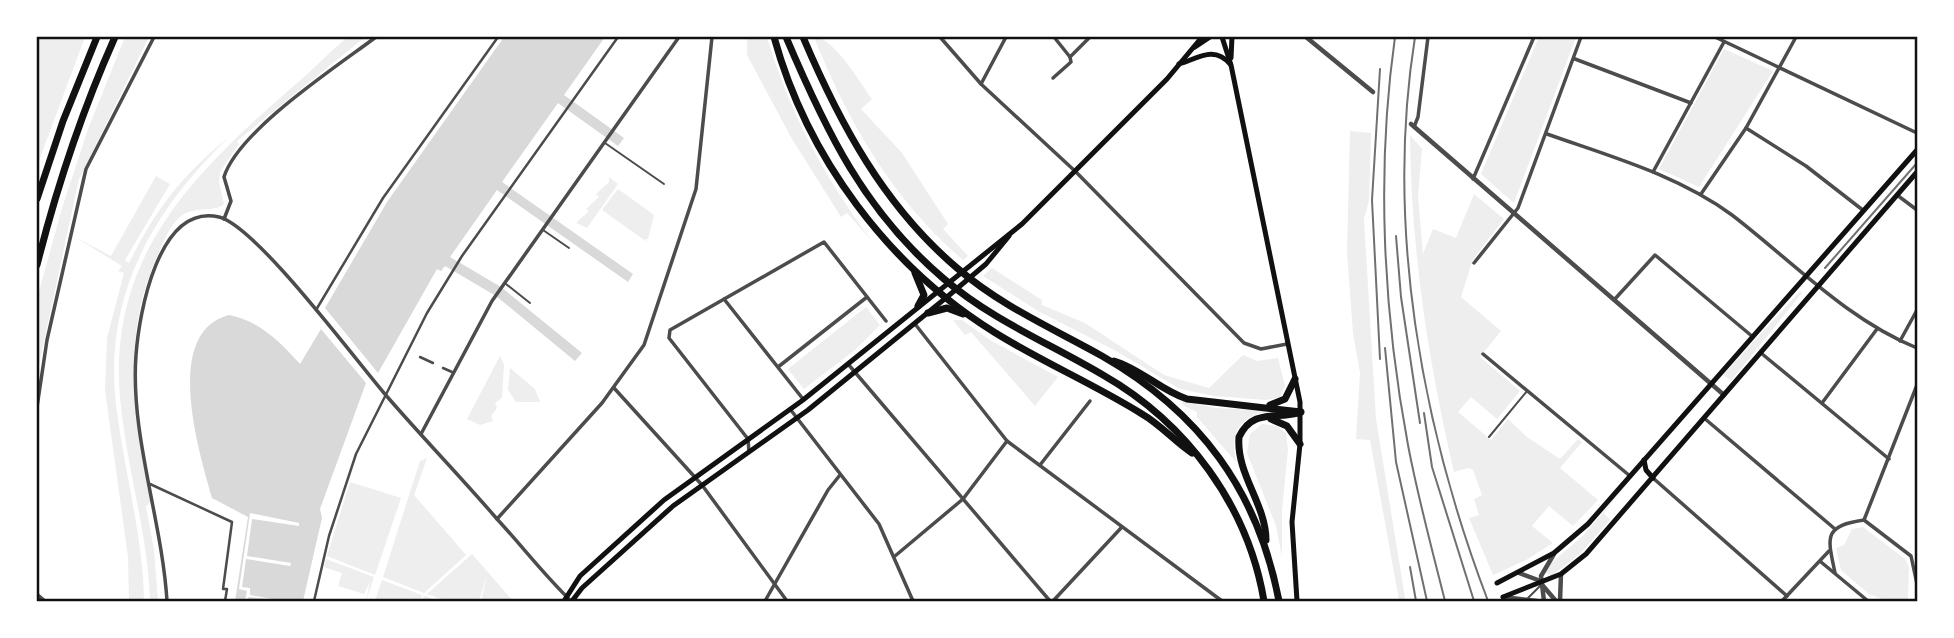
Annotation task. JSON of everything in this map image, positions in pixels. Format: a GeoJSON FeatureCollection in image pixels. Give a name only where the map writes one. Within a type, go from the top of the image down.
{"type":"FeatureCollection","features":[{"type":"Feature","properties":{"kind":"highway"},"geometry":{"type":"LineString","coordinates":[[37,199],[63,121],[97,37]]}},
{"type":"Feature","properties":{"kind":"highway"},"geometry":{"type":"LineString","coordinates":[[37,265],[52,206],[78,128],[115,37]]}},
{"type":"Feature","properties":{"kind":"highway"},"geometry":{"type":"LineString","coordinates":[[774,37],[790,87],[835,173],[869,221],[912,270],[976,321]]}},
{"type":"Feature","properties":{"kind":"highway"},"geometry":{"type":"LineString","coordinates":[[786,37],[834,146],[879,210],[942,277],[998,318],[1132,393],[1173,428],[1201,460],[1237,515],[1252,552],[1264,601]]}},
{"type":"Feature","properties":{"kind":"highway"},"geometry":{"type":"LineString","coordinates":[[803,37],[850,137],[873,175],[913,225],[975,283],[1010,307],[1102,357],[1157,394],[1198,433],[1244,496],[1266,544],[1279,601]]}},
{"type":"Feature","properties":{"kind":"highway"},"geometry":{"type":"LineString","coordinates":[[912,270],[924,295],[919,306]]}},
{"type":"Feature","properties":{"kind":"highway"},"geometry":{"type":"LineString","coordinates":[[928,313],[947,308],[976,321],[1028,353],[1140,412],[1201,460]]}},
{"type":"Feature","properties":{"kind":"highway"},"geometry":{"type":"LineString","coordinates":[[1102,357],[1132,367],[1173,394],[1187,399],[1301,412]]}},
{"type":"Feature","properties":{"kind":"highway"},"geometry":{"type":"LineString","coordinates":[[1262,406],[1286,399],[1295,379]]}},
{"type":"Feature","properties":{"kind":"highway"},"geometry":{"type":"LineString","coordinates":[[1266,544],[1266,521],[1239,448],[1240,435],[1250,422],[1264,415],[1286,416],[1301,412]]}},
{"type":"Feature","properties":{"kind":"highway"},"geometry":{"type":"LineString","coordinates":[[1250,422],[1267,419],[1280,421],[1300,444]]}},
{"type":"Feature","properties":{"kind":"main road"},"geometry":{"type":"LineString","coordinates":[[568,600],[576,581],[602,554],[664,500],[803,400],[1013,231],[1076,172],[1202,37]]}},
{"type":"Feature","properties":{"kind":"main road"},"geometry":{"type":"LineString","coordinates":[[1193,49],[1210,37]]}},
{"type":"Feature","properties":{"kind":"main road"},"geometry":{"type":"LineString","coordinates":[[1222,37],[1231,65],[1301,412],[1292,522],[1297,601]]}},
{"type":"Feature","properties":{"kind":"main road"},"geometry":{"type":"LineString","coordinates":[[1231,65],[1232,37]]}},
{"type":"Feature","properties":{"kind":"main road"},"geometry":{"type":"LineString","coordinates":[[1179,64],[1208,54],[1222,57],[1231,65]]}},
{"type":"Feature","properties":{"kind":"main road"},"geometry":{"type":"LineString","coordinates":[[1497,583],[1554,553],[1588,524],[1917,150]]}},
{"type":"Feature","properties":{"kind":"main road"},"geometry":{"type":"LineString","coordinates":[[1503,597],[1542,584],[1561,574],[1586,554],[1917,172]]}},
{"type":"Feature","properties":{"kind":"main road"},"geometry":{"type":"LineString","coordinates":[[568,600],[645,530],[702,485],[856,373],[993,257],[1013,231]]}},
{"type":"Feature","properties":{"kind":"main road"},"geometry":{"type":"LineString","coordinates":[[1644,460],[1646,470],[1653,478]]}},
{"type":"Feature","properties":{"kind":"street"},"geometry":{"type":"LineString","coordinates":[[37,407],[47,340],[86,169],[154,37]]}},
{"type":"Feature","properties":{"kind":"street"},"geometry":{"type":"LineString","coordinates":[[224,219],[231,201],[224,177],[238,149],[302,94],[376,37]]}},
{"type":"Feature","properties":{"kind":"street"},"geometry":{"type":"LineString","coordinates":[[316,310],[383,198],[498,37]]}},
{"type":"Feature","properties":{"kind":"street"},"geometry":{"type":"LineString","coordinates":[[314,601],[347,480],[385,394],[452,271],[618,37]]}},
{"type":"Feature","properties":{"kind":"street"},"geometry":{"type":"LineString","coordinates":[[421,434],[452,372],[495,297],[679,37]]}},
{"type":"Feature","properties":{"kind":"street"},"geometry":{"type":"LineString","coordinates":[[497,519],[614,388],[644,345],[698,183],[712,37]]}},
{"type":"Feature","properties":{"kind":"street"},"geometry":{"type":"LineString","coordinates":[[940,37],[977,80],[1076,172],[1244,343],[1261,349],[1288,344]]}},
{"type":"Feature","properties":{"kind":"street"},"geometry":{"type":"LineString","coordinates":[[981,84],[1006,37]]}},
{"type":"Feature","properties":{"kind":"street"},"geometry":{"type":"LineString","coordinates":[[1053,78],[1071,62],[1054,37]]}},
{"type":"Feature","properties":{"kind":"street"},"geometry":{"type":"LineString","coordinates":[[1070,57],[1090,37]]}},
{"type":"Feature","properties":{"kind":"street"},"geometry":{"type":"LineString","coordinates":[[1306,37],[1373,92]]}},
{"type":"Feature","properties":{"kind":"street"},"geometry":{"type":"LineString","coordinates":[[1427,37],[1418,117],[1413,125],[1724,395]]}},
{"type":"Feature","properties":{"kind":"street"},"geometry":{"type":"LineString","coordinates":[[1473,179],[1534,37]]}},
{"type":"Feature","properties":{"kind":"street"},"geometry":{"type":"LineString","coordinates":[[1475,263],[1514,214],[1547,134],[1581,37]]}},
{"type":"Feature","properties":{"kind":"street"},"geometry":{"type":"LineString","coordinates":[[1715,37],[1917,133]]}},
{"type":"Feature","properties":{"kind":"street"},"geometry":{"type":"LineString","coordinates":[[1701,194],[1746,128],[1782,68],[1796,37]]}},
{"type":"Feature","properties":{"kind":"street"},"geometry":{"type":"LineString","coordinates":[[1653,172],[1724,41]]}},
{"type":"Feature","properties":{"kind":"street"},"geometry":{"type":"LineString","coordinates":[[1575,59],[1691,103]]}},
{"type":"Feature","properties":{"kind":"street"},"geometry":{"type":"LineString","coordinates":[[1746,128],[1807,166],[1864,211]]}},
{"type":"Feature","properties":{"kind":"street"},"geometry":{"type":"LineString","coordinates":[[1547,134],[1653,172],[1701,194],[1731,215],[1807,278],[1877,329],[1917,348]]}},
{"type":"Feature","properties":{"kind":"street"},"geometry":{"type":"LineString","coordinates":[[1897,195],[1917,210]]}},
{"type":"Feature","properties":{"kind":"street"},"geometry":{"type":"LineString","coordinates":[[167,601],[153,485],[135,379],[146,296],[163,251],[177,230],[198,217],[224,219],[255,241],[385,394],[568,600]]}},
{"type":"Feature","properties":{"kind":"street"},"geometry":{"type":"LineString","coordinates":[[749,452],[748,439],[669,338],[673,328],[824,242],[886,321]]}},
{"type":"Feature","properties":{"kind":"street"},"geometry":{"type":"LineString","coordinates":[[1614,300],[1655,255],[1753,337]]}},
{"type":"Feature","properties":{"kind":"street"},"geometry":{"type":"LineString","coordinates":[[778,367],[867,297]]}},
{"type":"Feature","properties":{"kind":"street"},"geometry":{"type":"LineString","coordinates":[[724,299],[803,400]]}},
{"type":"Feature","properties":{"kind":"street"},"geometry":{"type":"LineString","coordinates":[[1900,341],[1917,310]]}},
{"type":"Feature","properties":{"kind":"street"},"geometry":{"type":"LineString","coordinates":[[915,324],[1007,441],[1222,601]]}},
{"type":"Feature","properties":{"kind":"street"},"geometry":{"type":"LineString","coordinates":[[1821,404],[1877,329]]}},
{"type":"Feature","properties":{"kind":"street"},"geometry":{"type":"LineString","coordinates":[[1759,352],[1889,459]]}},
{"type":"Feature","properties":{"kind":"street"},"geometry":{"type":"LineString","coordinates":[[1483,354],[1630,476]]}},
{"type":"Feature","properties":{"kind":"street"},"geometry":{"type":"LineString","coordinates":[[420,357],[433,363]]}},
{"type":"Feature","properties":{"kind":"street"},"geometry":{"type":"LineString","coordinates":[[848,364],[1052,601],[1121,528]]}},
{"type":"Feature","properties":{"kind":"street"},"geometry":{"type":"LineString","coordinates":[[443,368],[452,372]]}},
{"type":"Feature","properties":{"kind":"street"},"geometry":{"type":"LineString","coordinates":[[1864,520],[1917,385]]}},
{"type":"Feature","properties":{"kind":"street"},"geometry":{"type":"LineString","coordinates":[[614,388],[696,477],[787,601]]}},
{"type":"Feature","properties":{"kind":"street"},"geometry":{"type":"LineString","coordinates":[[1040,465],[1090,401]]}},
{"type":"Feature","properties":{"kind":"street"},"geometry":{"type":"LineString","coordinates":[[790,409],[879,524],[913,601]]}},
{"type":"Feature","properties":{"kind":"street"},"geometry":{"type":"LineString","coordinates":[[1704,418],[1835,529]]}},
{"type":"Feature","properties":{"kind":"street"},"geometry":{"type":"LineString","coordinates":[[895,556],[963,499],[1007,441]]}},
{"type":"Feature","properties":{"kind":"street"},"geometry":{"type":"LineString","coordinates":[[765,601],[828,490],[840,475]]}},
{"type":"Feature","properties":{"kind":"street"},"geometry":{"type":"LineString","coordinates":[[1653,478],[1787,596]]}},
{"type":"Feature","properties":{"kind":"street"},"geometry":{"type":"LineString","coordinates":[[153,485],[232,522],[223,589],[227,589],[225,601]]}},
{"type":"Feature","properties":{"kind":"street"},"geometry":{"type":"LineString","coordinates":[[1835,573],[1829,541],[1835,529],[1847,523],[1864,520],[1911,556],[1917,584]]}},
{"type":"Feature","properties":{"kind":"street"},"geometry":{"type":"LineString","coordinates":[[1782,601],[1829,551]]}},
{"type":"Feature","properties":{"kind":"street"},"geometry":{"type":"LineString","coordinates":[[1545,601],[1543,569],[1554,553]]}},
{"type":"Feature","properties":{"kind":"street"},"geometry":{"type":"LineString","coordinates":[[1821,562],[1868,601]]}},
{"type":"Feature","properties":{"kind":"street"},"geometry":{"type":"LineString","coordinates":[[1520,573],[1533,577],[1558,601]]}},
{"type":"Feature","properties":{"kind":"street"},"geometry":{"type":"LineString","coordinates":[[1558,601],[1561,574]]}},
{"type":"Feature","properties":{"kind":"street"},"geometry":{"type":"LineString","coordinates":[[37,595],[44,601]]}},
{"type":"Feature","properties":{"kind":"street"},"geometry":{"type":"LineString","coordinates":[[1503,597],[1537,601]]}},
{"type":"Feature","properties":{"kind":"lane"},"geometry":{"type":"LineString","coordinates":[[605,141],[664,184]]}},
{"type":"Feature","properties":{"kind":"lane"},"geometry":{"type":"LineString","coordinates":[[544,227],[569,248]]}},
{"type":"Feature","properties":{"kind":"lane"},"geometry":{"type":"LineString","coordinates":[[503,285],[530,303]]}},
{"type":"Feature","properties":{"kind":"lane"},"geometry":{"type":"LineString","coordinates":[[1489,437],[1528,390]]}},
{"type":"Feature","properties":{"kind":"lane"},"geometry":{"type":"LineString","coordinates":[[1526,600],[1542,584]]}},
{"type":"Feature","properties":{"kind":"shaded area"},"geometry":{"type":"Polygon","coordinates":[[[37,37],[85,37],[37,166],[37,37]]]}},
{"type":"Feature","properties":{"kind":"shaded area"},"geometry":{"type":"Polygon","coordinates":[[[125,37],[149,37],[79,179],[37,374],[38,295],[62,208],[88,129],[125,37]]]}},
{"type":"Feature","properties":{"kind":"shaded area"},"geometry":{"type":"Polygon","coordinates":[[[348,37],[365,37],[237,141],[239,144],[220,172],[219,182],[224,204],[185,213],[176,220],[146,285],[139,315],[134,377],[140,439],[151,502],[146,506],[154,550],[158,601],[150,601],[146,552],[121,407],[119,354],[127,306],[142,262],[164,222],[224,150],[348,37]]]}},
{"type":"Feature","properties":{"kind":"shaded area"},"geometry":{"type":"Polygon","coordinates":[[[504,37],[605,37],[564,95],[624,138],[618,146],[558,103],[502,182],[633,274],[628,282],[497,190],[450,257],[501,287],[582,353],[575,361],[496,296],[445,266],[441,271],[437,269],[378,373],[325,308],[387,202],[504,37]]]}},
{"type":"Feature","properties":{"kind":"shaded area"},"geometry":{"type":"Polygon","coordinates":[[[747,37],[767,37],[786,92],[810,144],[839,194],[873,242],[847,213],[841,217],[792,139],[747,55],[747,37]]]}},
{"type":"Feature","properties":{"kind":"shaded area"},"geometry":{"type":"Polygon","coordinates":[[[814,37],[830,44],[854,72],[872,99],[861,109],[902,153],[948,224],[943,229],[968,256],[963,260],[915,211],[875,157],[857,129],[814,37]]]}},
{"type":"Feature","properties":{"kind":"shaded area"},"geometry":{"type":"Polygon","coordinates":[[[1539,37],[1576,37],[1514,203],[1481,174],[1539,37]]]}},
{"type":"Feature","properties":{"kind":"shaded area"},"geometry":{"type":"Polygon","coordinates":[[[1724,49],[1773,71],[1699,187],[1659,169],[1724,49]]]}},
{"type":"Feature","properties":{"kind":"shaded area"},"geometry":{"type":"Polygon","coordinates":[[[1350,131],[1371,133],[1369,201],[1364,219],[1376,419],[1405,598],[1399,600],[1370,440],[1356,439],[1360,373],[1353,333],[1347,252],[1350,131]]]}},
{"type":"Feature","properties":{"kind":"shaded area"},"geometry":{"type":"Polygon","coordinates":[[[1410,135],[1422,149],[1418,196],[1423,254],[1433,229],[1456,238],[1474,194],[1504,219],[1473,259],[1461,297],[1501,331],[1480,357],[1520,391],[1497,419],[1471,397],[1458,412],[1491,440],[1508,419],[1527,437],[1560,459],[1578,439],[1582,442],[1560,468],[1598,500],[1573,526],[1549,506],[1532,526],[1553,543],[1528,559],[1493,575],[1469,518],[1479,515],[1474,499],[1482,495],[1473,470],[1468,468],[1454,472],[1436,388],[1418,263],[1410,135]]]}},
{"type":"Feature","properties":{"kind":"shaded area"},"geometry":{"type":"Polygon","coordinates":[[[229,137],[176,196],[155,227],[125,296],[117,332],[114,371],[117,412],[143,577],[144,601],[129,601],[128,557],[105,390],[107,338],[124,273],[118,271],[122,266],[75,237],[111,256],[156,176],[170,184],[125,260],[129,263],[160,209],[197,165],[229,137]]]}},
{"type":"Feature","properties":{"kind":"shaded area"},"geometry":{"type":"Polygon","coordinates":[[[609,177],[618,184],[587,228],[576,223],[589,211],[586,209],[599,197],[596,194],[609,182],[609,177]]]}},
{"type":"Feature","properties":{"kind":"shaded area"},"geometry":{"type":"Polygon","coordinates":[[[618,189],[654,215],[648,239],[645,239],[647,242],[602,210],[618,189]]]}},
{"type":"Feature","properties":{"kind":"shaded area"},"geometry":{"type":"Polygon","coordinates":[[[992,268],[1042,300],[1042,305],[1085,323],[1164,375],[1209,388],[1243,355],[1257,361],[1278,358],[1285,386],[1280,397],[1266,400],[1214,396],[1180,389],[1116,351],[1038,311],[983,276],[992,268]]]}},
{"type":"Feature","properties":{"kind":"shaded area"},"geometry":{"type":"Polygon","coordinates":[[[1800,291],[1802,293],[1731,381],[1723,375],[1800,291]]]}},
{"type":"Feature","properties":{"kind":"shaded area"},"geometry":{"type":"Polygon","coordinates":[[[866,307],[880,325],[855,350],[804,389],[788,369],[866,307]]]}},
{"type":"Feature","properties":{"kind":"shaded area"},"geometry":{"type":"Polygon","coordinates":[[[229,315],[260,327],[300,364],[321,329],[366,383],[320,509],[322,518],[303,601],[235,601],[248,517],[212,498],[190,396],[191,368],[196,344],[208,326],[229,315]]]}},
{"type":"Feature","properties":{"kind":"shaded area"},"geometry":{"type":"Polygon","coordinates":[[[953,320],[962,320],[990,340],[1058,377],[1035,406],[971,332],[965,335],[953,320]]]}},
{"type":"Feature","properties":{"kind":"shaded area"},"geometry":{"type":"Polygon","coordinates":[[[500,356],[504,365],[502,398],[495,403],[497,408],[491,416],[493,421],[480,425],[467,419],[500,356]]]}},
{"type":"Feature","properties":{"kind":"shaded area"},"geometry":{"type":"Polygon","coordinates":[[[510,368],[535,389],[540,402],[516,402],[508,390],[510,368]]]}},
{"type":"Feature","properties":{"kind":"shaded area"},"geometry":{"type":"Polygon","coordinates":[[[1181,401],[1216,408],[1273,411],[1256,415],[1239,427],[1234,449],[1241,474],[1236,462],[1197,417],[1197,412],[1184,406],[1181,401]]]}},
{"type":"Feature","properties":{"kind":"shaded area"},"geometry":{"type":"Polygon","coordinates":[[[1262,424],[1277,426],[1286,433],[1288,450],[1282,510],[1282,557],[1276,526],[1247,453],[1250,434],[1262,424]]]}},
{"type":"Feature","properties":{"kind":"shaded area"},"geometry":{"type":"Polygon","coordinates":[[[427,458],[414,495],[466,555],[424,593],[383,577],[420,461],[427,458]]]}},
{"type":"Feature","properties":{"kind":"shaded area"},"geometry":{"type":"Polygon","coordinates":[[[350,482],[401,498],[375,575],[327,556],[350,482]]]}},
{"type":"Feature","properties":{"kind":"shaded area"},"geometry":{"type":"Polygon","coordinates":[[[1629,482],[1604,513],[1610,520],[1580,554],[1551,576],[1545,572],[1552,562],[1584,535],[1629,482]]]}},
{"type":"Feature","properties":{"kind":"shaded area"},"geometry":{"type":"Polygon","coordinates":[[[1863,527],[1905,559],[1909,567],[1908,599],[1887,601],[1869,594],[1841,570],[1836,548],[1844,545],[1852,529],[1863,527]]]}},
{"type":"Feature","properties":{"kind":"shaded area"},"geometry":{"type":"Polygon","coordinates":[[[472,554],[513,601],[481,601],[487,576],[479,601],[446,601],[427,594],[472,554]]]}},
{"type":"Feature","properties":{"kind":"shaded area"},"geometry":{"type":"Polygon","coordinates":[[[326,559],[374,577],[366,601],[370,582],[364,594],[338,586],[342,573],[324,567],[326,559]]]}},
{"type":"Feature","properties":{"kind":"shaded area"},"geometry":{"type":"Polygon","coordinates":[[[382,580],[422,595],[420,600],[425,596],[438,601],[375,601],[382,580]]]}},
{"type":"Feature","properties":{"kind":"pier"},"geometry":{"type":"Polygon","coordinates":[[[250,513],[299,523],[299,526],[252,519],[247,556],[291,563],[290,566],[246,559],[242,587],[250,588],[250,595],[283,601],[249,597],[245,601],[247,591],[239,589],[250,513]]]}},
{"type":"Feature","properties":{"kind":"tram line"},"geometry":{"type":"LineString","coordinates":[[1825,268],[1917,163]]}},
{"type":"Feature","properties":{"kind":"railway"},"geometry":{"type":"LineString","coordinates":[[1395,37],[1389,88],[1384,190],[1388,293],[1399,395],[1408,445],[1445,601]]}},
{"type":"Feature","properties":{"kind":"railway"},"geometry":{"type":"LineString","coordinates":[[1415,37],[1407,108],[1404,180],[1407,252],[1415,324],[1444,465],[1464,534],[1488,601]]}},
{"type":"Feature","properties":{"kind":"railway"},"geometry":{"type":"LineString","coordinates":[[1380,69],[1372,200],[1380,359]]}},
{"type":"Feature","properties":{"kind":"railway"},"geometry":{"type":"LineString","coordinates":[[1396,236],[1401,297],[1420,423]]}},
{"type":"Feature","properties":{"kind":"railway"},"geometry":{"type":"LineString","coordinates":[[1385,348],[1396,462],[1427,601]]}},
{"type":"Feature","properties":{"kind":"railway"},"geometry":{"type":"LineString","coordinates":[[1424,413],[1432,467],[1474,601]]}},
{"type":"Feature","properties":{"kind":"railway"},"geometry":{"type":"LineString","coordinates":[[1410,567],[1416,601]]}}]}
